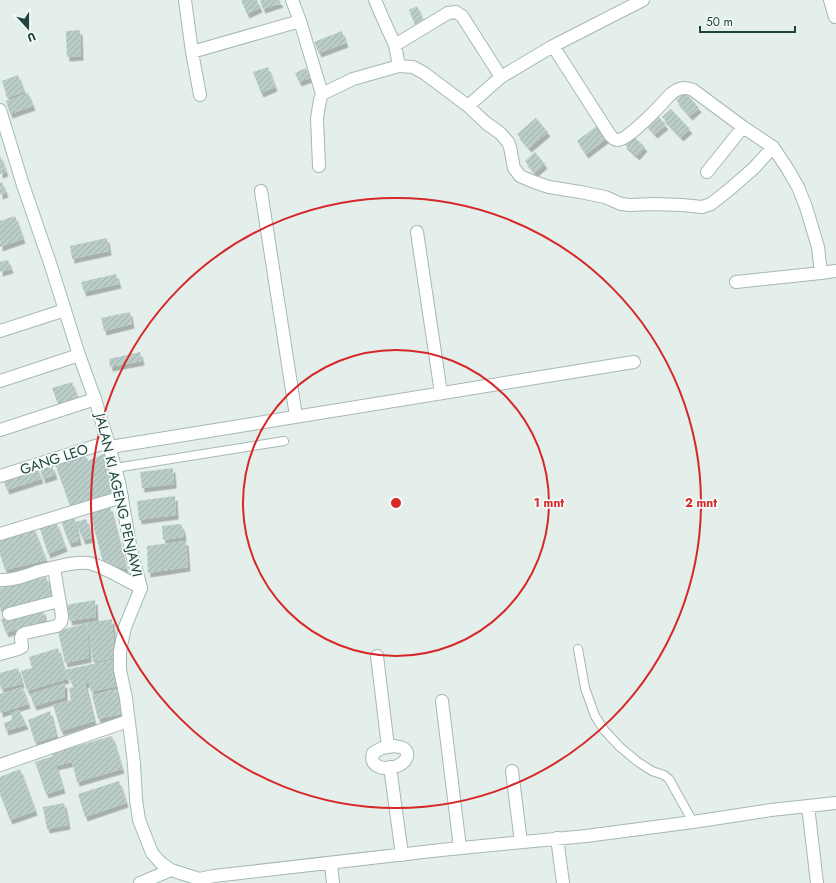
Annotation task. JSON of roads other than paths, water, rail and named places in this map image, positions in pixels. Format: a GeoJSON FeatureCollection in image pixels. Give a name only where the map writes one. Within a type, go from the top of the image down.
{"type":"FeatureCollection","features":[{"type":"Feature","properties":{"kind":"street"},"geometry":{"type":"LineString","coordinates":[[185,0],[200,95]]}},
{"type":"Feature","properties":{"kind":"street"},"geometry":{"type":"LineString","coordinates":[[292,0],[300,21],[322,94],[318,111],[319,166]]}},
{"type":"Feature","properties":{"kind":"street"},"geometry":{"type":"LineString","coordinates":[[375,0],[395,45],[399,66]]}},
{"type":"Feature","properties":{"kind":"street"},"geometry":{"type":"LineString","coordinates":[[468,106],[501,77],[553,46],[643,0]]}},
{"type":"Feature","properties":{"kind":"street"},"geometry":{"type":"LineString","coordinates":[[830,0],[835,17]]}},
{"type":"Feature","properties":{"kind":"street"},"geometry":{"type":"LineString","coordinates":[[395,45],[448,13],[456,12],[462,16],[501,77]]}},
{"type":"Feature","properties":{"kind":"street"},"geometry":{"type":"LineString","coordinates":[[192,52],[300,21]]}},
{"type":"Feature","properties":{"kind":"street"},"geometry":{"type":"LineString","coordinates":[[553,46],[610,134],[617,140],[629,135],[671,93],[687,88],[693,90],[743,127],[773,146],[798,187],[806,207],[818,247],[821,273]]}},
{"type":"Feature","properties":{"kind":"street"},"geometry":{"type":"LineString","coordinates":[[322,94],[353,79],[399,66],[413,67],[424,73],[468,106],[486,123],[500,133],[508,142],[512,152],[514,168],[520,176],[549,187],[605,197],[630,206],[654,204],[702,207],[711,204],[754,168],[773,146]]}},
{"type":"Feature","properties":{"kind":"street","name":"JALAN KI AGENG PENJAWI"},"geometry":{"type":"LineString","coordinates":[[0,110],[3,126],[95,399],[109,444],[122,497],[131,550],[141,588],[125,627],[120,651],[120,670],[126,698],[134,764],[136,799],[139,820],[152,853],[161,863],[171,870]]}},
{"type":"Feature","properties":{"kind":"street"},"geometry":{"type":"LineString","coordinates":[[707,172],[743,127]]}},
{"type":"Feature","properties":{"kind":"street"},"geometry":{"type":"LineString","coordinates":[[260,191],[296,416]]}},
{"type":"Feature","properties":{"kind":"street"},"geometry":{"type":"LineString","coordinates":[[417,232],[441,393]]}},
{"type":"Feature","properties":{"kind":"street"},"geometry":{"type":"LineString","coordinates":[[736,282],[836,271]]}},
{"type":"Feature","properties":{"kind":"street"},"geometry":{"type":"LineString","coordinates":[[0,331],[65,310]]}},
{"type":"Feature","properties":{"kind":"street"},"geometry":{"type":"LineString","coordinates":[[0,381],[79,355]]}},
{"type":"Feature","properties":{"kind":"street","name":"GANG LEO"},"geometry":{"type":"LineString","coordinates":[[0,476],[109,444],[634,362]]}},
{"type":"Feature","properties":{"kind":"street"},"geometry":{"type":"LineString","coordinates":[[0,430],[95,399]]}},
{"type":"Feature","properties":{"kind":"street"},"geometry":{"type":"LineString","coordinates":[[0,534],[122,497]]}},
{"type":"Feature","properties":{"kind":"street"},"geometry":{"type":"LineString","coordinates":[[0,580],[8,580],[77,563],[88,563],[98,565],[141,588]]}},
{"type":"Feature","properties":{"kind":"street"},"geometry":{"type":"LineString","coordinates":[[0,654],[22,647],[21,638],[25,633],[57,626],[61,622],[62,616],[54,568]]}},
{"type":"Feature","properties":{"kind":"street"},"geometry":{"type":"LineString","coordinates":[[9,614],[60,601]]}},
{"type":"Feature","properties":{"kind":"street"},"geometry":{"type":"LineString","coordinates":[[377,656],[388,747]]}},
{"type":"Feature","properties":{"kind":"street"},"geometry":{"type":"LineString","coordinates":[[442,701],[460,848]]}},
{"type":"Feature","properties":{"kind":"street"},"geometry":{"type":"LineString","coordinates":[[0,765],[128,720]]}},
{"type":"Feature","properties":{"kind":"street"},"geometry":{"type":"LineString","coordinates":[[388,747],[400,747],[404,749],[407,753],[407,758],[403,764],[390,767],[377,767],[373,763],[373,753],[377,750],[388,747]]}},
{"type":"Feature","properties":{"kind":"street"},"geometry":{"type":"LineString","coordinates":[[390,767],[402,855]]}},
{"type":"Feature","properties":{"kind":"street"},"geometry":{"type":"LineString","coordinates":[[512,771],[521,842]]}},
{"type":"Feature","properties":{"kind":"street"},"geometry":{"type":"LineString","coordinates":[[140,883],[171,870],[200,881],[214,876],[460,848],[586,836],[771,810],[836,803]]}},
{"type":"Feature","properties":{"kind":"street"},"geometry":{"type":"LineString","coordinates":[[808,806],[817,883]]}},
{"type":"Feature","properties":{"kind":"street"},"geometry":{"type":"LineString","coordinates":[[557,838],[563,883]]}},
{"type":"Feature","properties":{"kind":"street"},"geometry":{"type":"LineString","coordinates":[[331,863],[333,883]]}},
{"type":"Feature","properties":{"kind":"lane"},"geometry":{"type":"LineString","coordinates":[[115,468],[284,441]]}},
{"type":"Feature","properties":{"kind":"lane"},"geometry":{"type":"LineString","coordinates":[[578,648],[585,688],[595,716],[604,730],[620,748],[638,762],[669,779],[693,822]]}}]}
